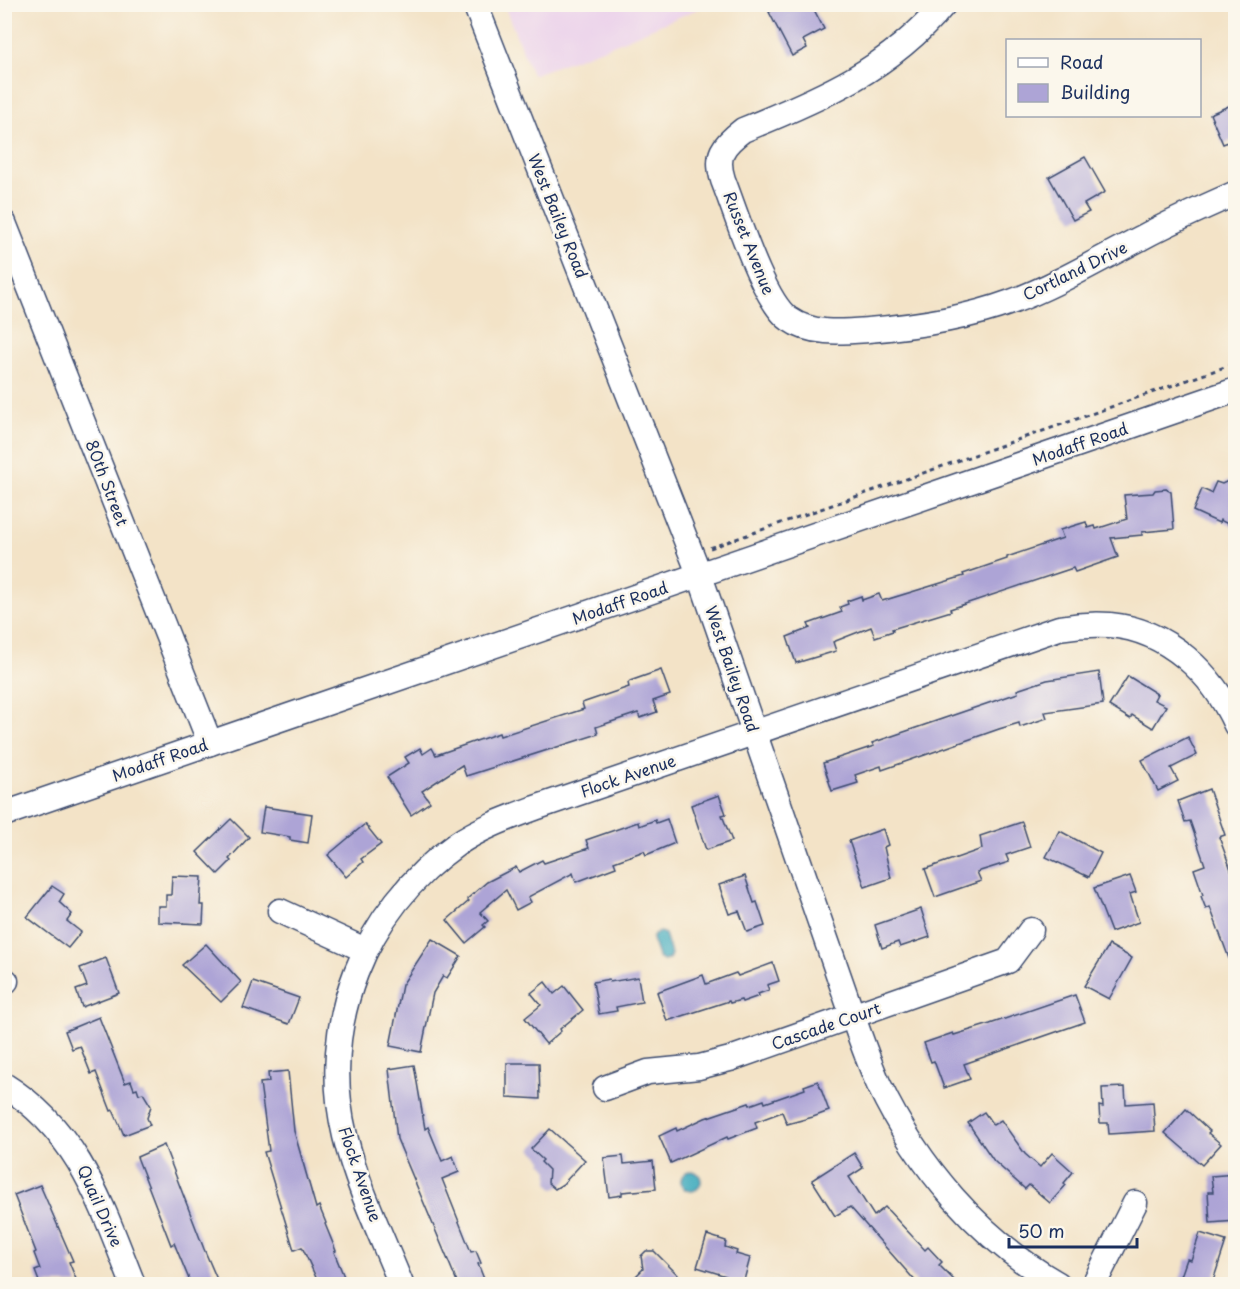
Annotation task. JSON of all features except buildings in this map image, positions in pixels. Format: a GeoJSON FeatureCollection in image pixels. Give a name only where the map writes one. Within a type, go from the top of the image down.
{"type":"FeatureCollection","features":[{"type":"Feature","properties":{"kind":"street","name":"West Bailey Road"},"geometry":{"type":"LineString","coordinates":[[475,4],[696,565],[871,1066],[894,1114],[938,1180],[998,1241],[1058,1284]]}},
{"type":"Feature","properties":{"kind":"street","name":"Russet Avenue"},"geometry":{"type":"LineString","coordinates":[[800,324],[789,320],[768,294],[720,169],[723,149],[743,130],[840,88],[873,68],[923,27],[944,4]]}},
{"type":"Feature","properties":{"kind":"street","name":"Cortland Drive"},"geometry":{"type":"LineString","coordinates":[[800,324],[835,332],[885,329],[967,316],[1056,284],[1182,216],[1236,193]]}},
{"type":"Feature","properties":{"kind":"street","name":"80th Street"},"geometry":{"type":"LineString","coordinates":[[4,223],[210,743]]}},
{"type":"Feature","properties":{"kind":"street","name":"Modaff Road"},"geometry":{"type":"LineString","coordinates":[[4,814],[210,743],[696,565],[1236,390]]}},
{"type":"Feature","properties":{"kind":"street","name":"Flock Avenue"},"geometry":{"type":"LineString","coordinates":[[401,1284],[345,1136],[338,1096],[337,1056],[341,1019],[348,991],[365,950],[394,903],[427,867],[459,843],[493,824],[524,812],[1043,632],[1085,624],[1112,625],[1131,630],[1154,637],[1175,648],[1213,685],[1229,709],[1236,725]]}},
{"type":"Feature","properties":{"kind":"street"},"geometry":{"type":"LineString","coordinates":[[280,911],[365,950]]}},
{"type":"Feature","properties":{"kind":"street","name":"Cascade Court"},"geometry":{"type":"LineString","coordinates":[[605,1088],[648,1071],[699,1067],[723,1061],[1008,961],[1031,930]]}},
{"type":"Feature","properties":{"kind":"street","name":"Quail Drive"},"geometry":{"type":"LineString","coordinates":[[4,1085],[42,1115],[64,1138],[82,1163],[96,1191],[133,1284]]}},
{"type":"Feature","properties":{"kind":"street"},"geometry":{"type":"LineString","coordinates":[[1094,1284],[1135,1203]]}},
{"type":"Feature","properties":{"kind":"path"},"geometry":{"type":"LineString","coordinates":[[696,565],[1236,363]]}},
{"type":"Feature","properties":{"kind":"shaded area"},"geometry":{"type":"Polygon","coordinates":[[[504,5],[707,5],[608,47],[532,75],[504,5]]]}},
{"type":"Feature","properties":{"kind":"water"},"geometry":{"type":"Polygon","coordinates":[[[660,932],[665,934],[671,954],[669,959],[664,961],[659,959],[652,939],[654,934],[660,932]]]}},
{"type":"Feature","properties":{"kind":"water"},"geometry":{"type":"Polygon","coordinates":[[[691,1171],[698,1174],[701,1181],[698,1188],[691,1191],[684,1188],[681,1181],[684,1174],[691,1171]]]}}]}
